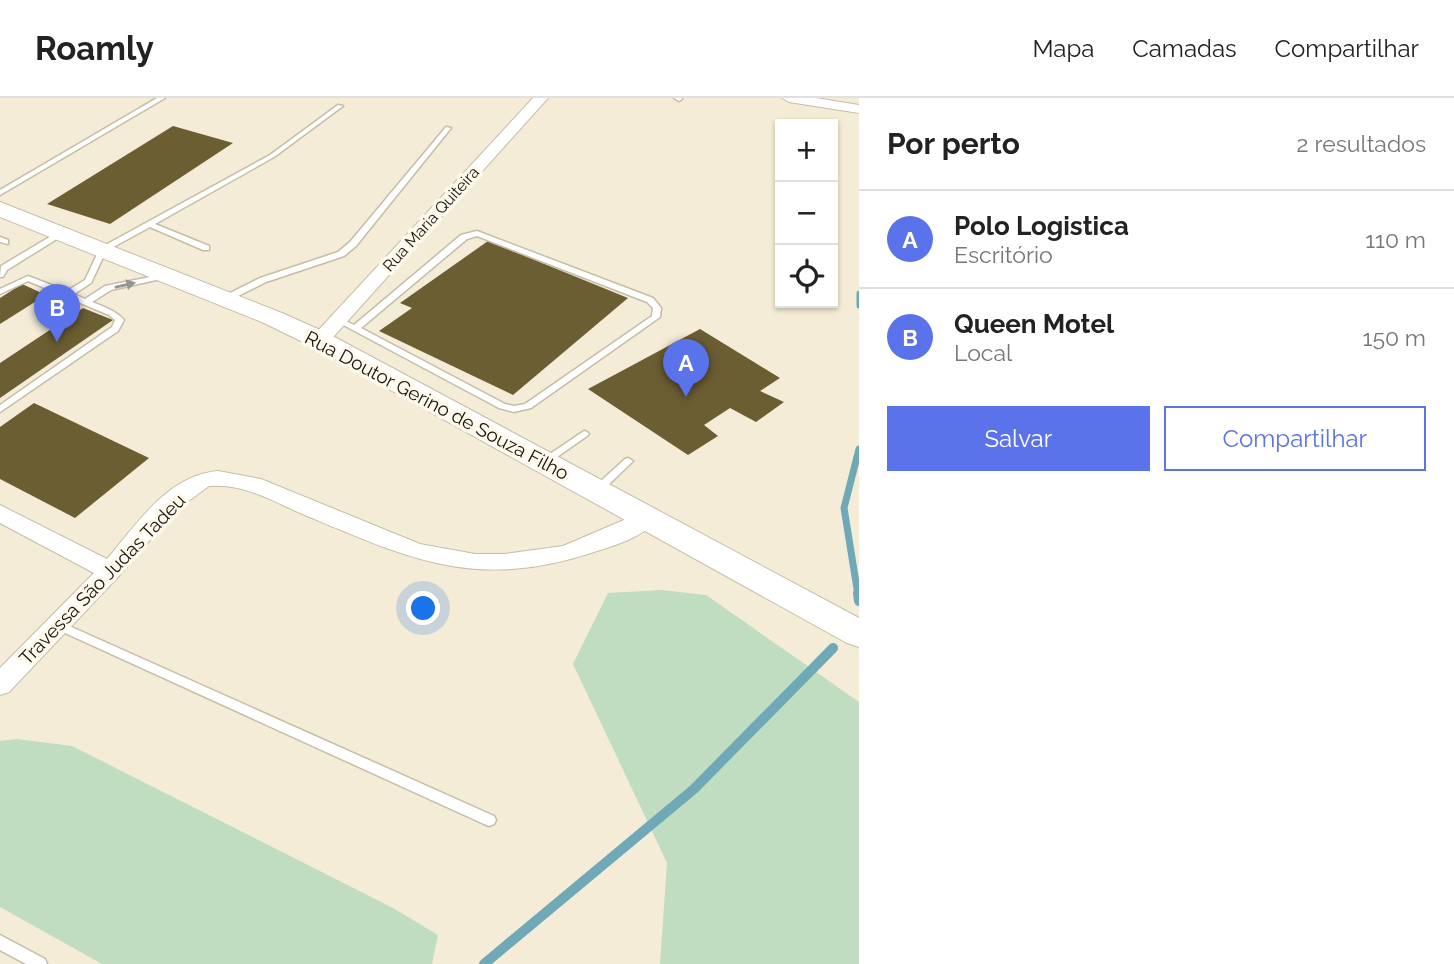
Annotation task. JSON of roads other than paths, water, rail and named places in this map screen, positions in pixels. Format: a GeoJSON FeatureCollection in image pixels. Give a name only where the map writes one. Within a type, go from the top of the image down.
{"type":"FeatureCollection","features":[{"type":"Feature","properties":{"kind":"main road","name":"Rua Doutor Gerino de Souza Filho"},"geometry":{"type":"LineString","coordinates":[[0,209],[225,299],[329,330],[544,462],[859,634]]}},
{"type":"Feature","properties":{"kind":"street","name":"Rua Maria Quiteira"},"geometry":{"type":"LineString","coordinates":[[329,330],[541,98]]}},
{"type":"Feature","properties":{"kind":"street"},"geometry":{"type":"LineString","coordinates":[[789,98],[859,109]]}},
{"type":"Feature","properties":{"kind":"street","name":"Travessa São Judas Tadeu"},"geometry":{"type":"LineString","coordinates":[[0,685],[110,572],[163,510],[191,487],[206,479],[234,480],[267,489],[417,552],[461,561],[545,559],[613,539],[645,519]]}},
{"type":"Feature","properties":{"kind":"street"},"geometry":{"type":"LineString","coordinates":[[0,513],[110,572]]}},
{"type":"Feature","properties":{"kind":"lane"},"geometry":{"type":"LineString","coordinates":[[0,193],[162,98]]}},
{"type":"Feature","properties":{"kind":"lane"},"geometry":{"type":"LineString","coordinates":[[67,295],[88,281],[103,250],[272,156],[341,106]]}},
{"type":"Feature","properties":{"kind":"lane"},"geometry":{"type":"LineString","coordinates":[[225,299],[263,280],[341,254],[447,128]]}},
{"type":"Feature","properties":{"kind":"lane"},"geometry":{"type":"LineString","coordinates":[[149,223],[206,248]]}},
{"type":"Feature","properties":{"kind":"lane"},"geometry":{"type":"LineString","coordinates":[[329,330],[356,328],[514,409],[528,406],[656,317],[657,308],[650,300],[477,233],[464,237],[356,328]]}},
{"type":"Feature","properties":{"kind":"lane"},"geometry":{"type":"LineString","coordinates":[[0,275],[5,268],[61,234]]}},
{"type":"Feature","properties":{"kind":"lane"},"geometry":{"type":"LineString","coordinates":[[86,302],[108,288],[167,276]]}},
{"type":"Feature","properties":{"kind":"lane"},"geometry":{"type":"LineString","coordinates":[[0,292],[28,278],[86,302],[120,320],[115,329],[0,409]]}},
{"type":"Feature","properties":{"kind":"lane"},"geometry":{"type":"LineString","coordinates":[[544,462],[584,435]]}},
{"type":"Feature","properties":{"kind":"lane"},"geometry":{"type":"LineString","coordinates":[[596,491],[628,461]]}},
{"type":"Feature","properties":{"kind":"lane"},"geometry":{"type":"LineString","coordinates":[[58,625],[489,820]]}},
{"type":"Feature","properties":{"kind":"lane"},"geometry":{"type":"LineString","coordinates":[[0,942],[40,964]]}},
{"type":"Feature","properties":{"kind":"waterway"},"geometry":{"type":"LineString","coordinates":[[859,293],[859,306]]}},
{"type":"Feature","properties":{"kind":"waterway"},"geometry":{"type":"LineString","coordinates":[[858,595],[844,508],[859,449]]}},
{"type":"Feature","properties":{"kind":"waterway"},"geometry":{"type":"LineString","coordinates":[[858,593],[859,601]]}},
{"type":"Feature","properties":{"kind":"waterway"},"geometry":{"type":"LineString","coordinates":[[484,964],[694,789],[833,648]]}},
{"type":"Feature","properties":{"kind":"place","name":"Queen Motel"},"geometry":{"type":"Point","coordinates":[57,342]}},
{"type":"Feature","properties":{"kind":"place","name":"Polo Logistica"},"geometry":{"type":"Point","coordinates":[686,397]}}]}
